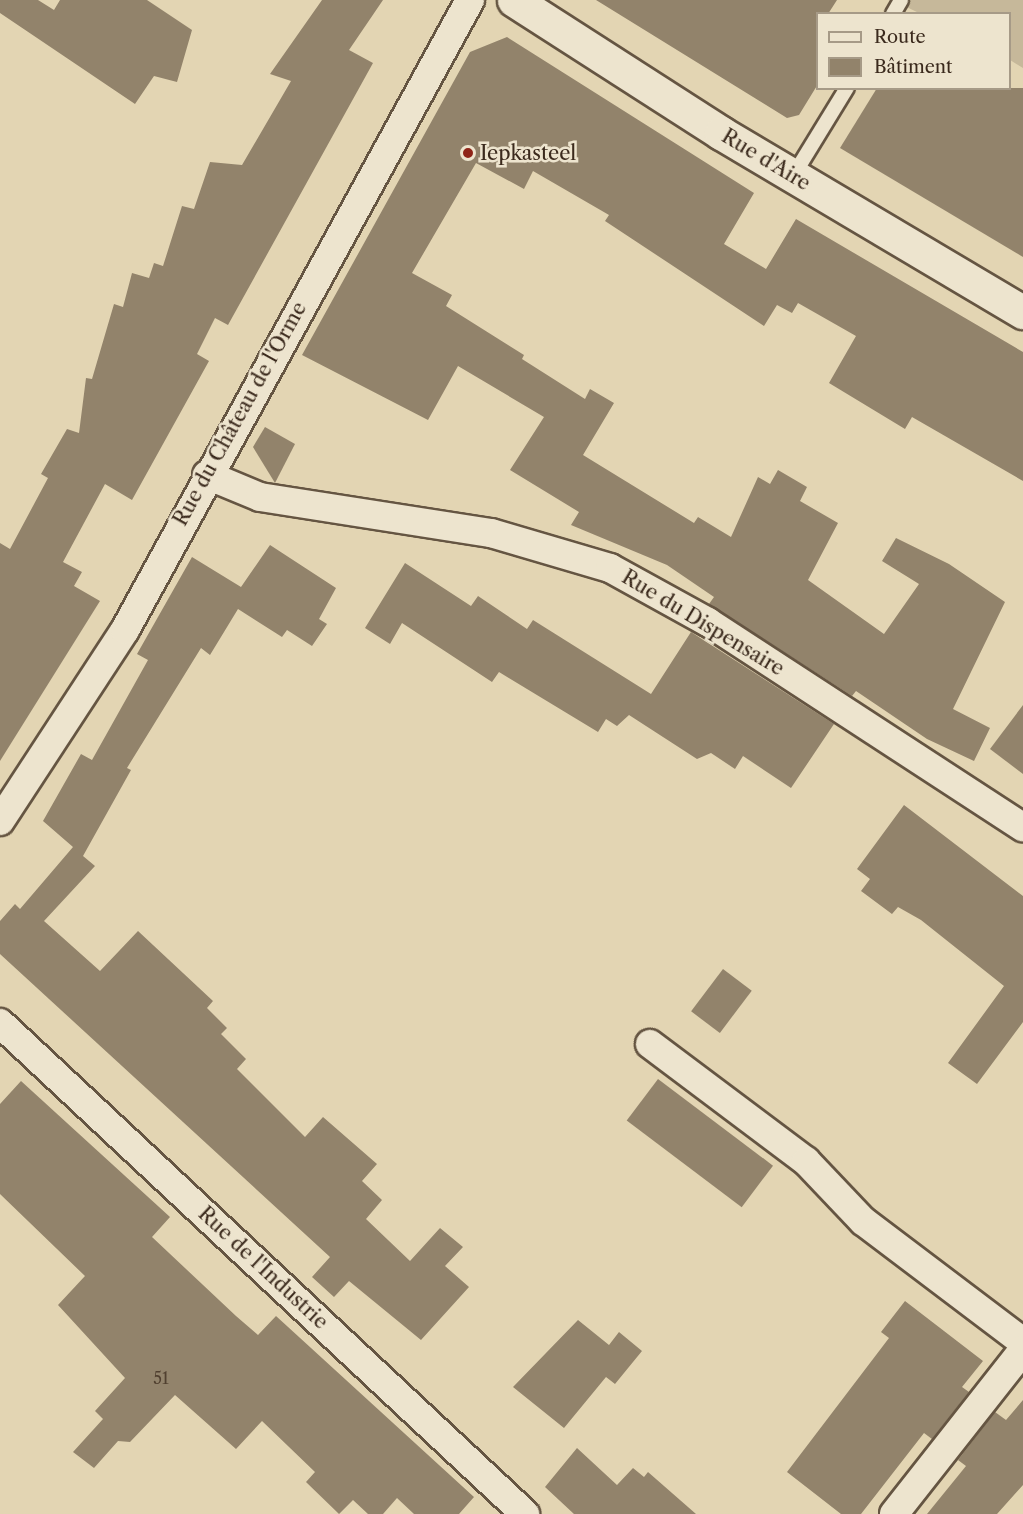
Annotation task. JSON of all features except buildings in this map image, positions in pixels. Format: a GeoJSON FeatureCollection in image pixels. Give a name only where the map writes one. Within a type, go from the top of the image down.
{"type":"FeatureCollection","features":[{"type":"Feature","properties":{"kind":"main road","name":"Rue d'Aire"},"geometry":{"type":"LineString","coordinates":[[514,0],[793,176],[1023,312]]}},
{"type":"Feature","properties":{"kind":"street","name":"Rue du Château de l'Orme"},"geometry":{"type":"LineString","coordinates":[[0,821],[107,660],[470,0]]}},
{"type":"Feature","properties":{"kind":"street","name":"Rue du Dispensaire"},"geometry":{"type":"LineString","coordinates":[[207,475],[260,497],[501,536],[610,568],[708,622],[1023,827]]}},
{"type":"Feature","properties":{"kind":"street","name":"Rue de l'Industrie"},"geometry":{"type":"LineString","coordinates":[[0,1023],[525,1514]]}},
{"type":"Feature","properties":{"kind":"street"},"geometry":{"type":"LineString","coordinates":[[650,1044],[806,1161],[863,1221],[1023,1342]]}},
{"type":"Feature","properties":{"kind":"street"},"geometry":{"type":"LineString","coordinates":[[894,1514],[1023,1350]]}},
{"type":"Feature","properties":{"kind":"lane"},"geometry":{"type":"LineString","coordinates":[[793,176],[846,90]]}},
{"type":"Feature","properties":{"kind":"shaded area"},"geometry":{"type":"Polygon","coordinates":[[[892,0],[1023,0],[1023,68],[1011,61],[1011,12],[917,12],[892,0]]]}},
{"type":"Feature","properties":{"kind":"place","name":"Iepkasteel"},"geometry":{"type":"Point","coordinates":[468,153]}}]}
